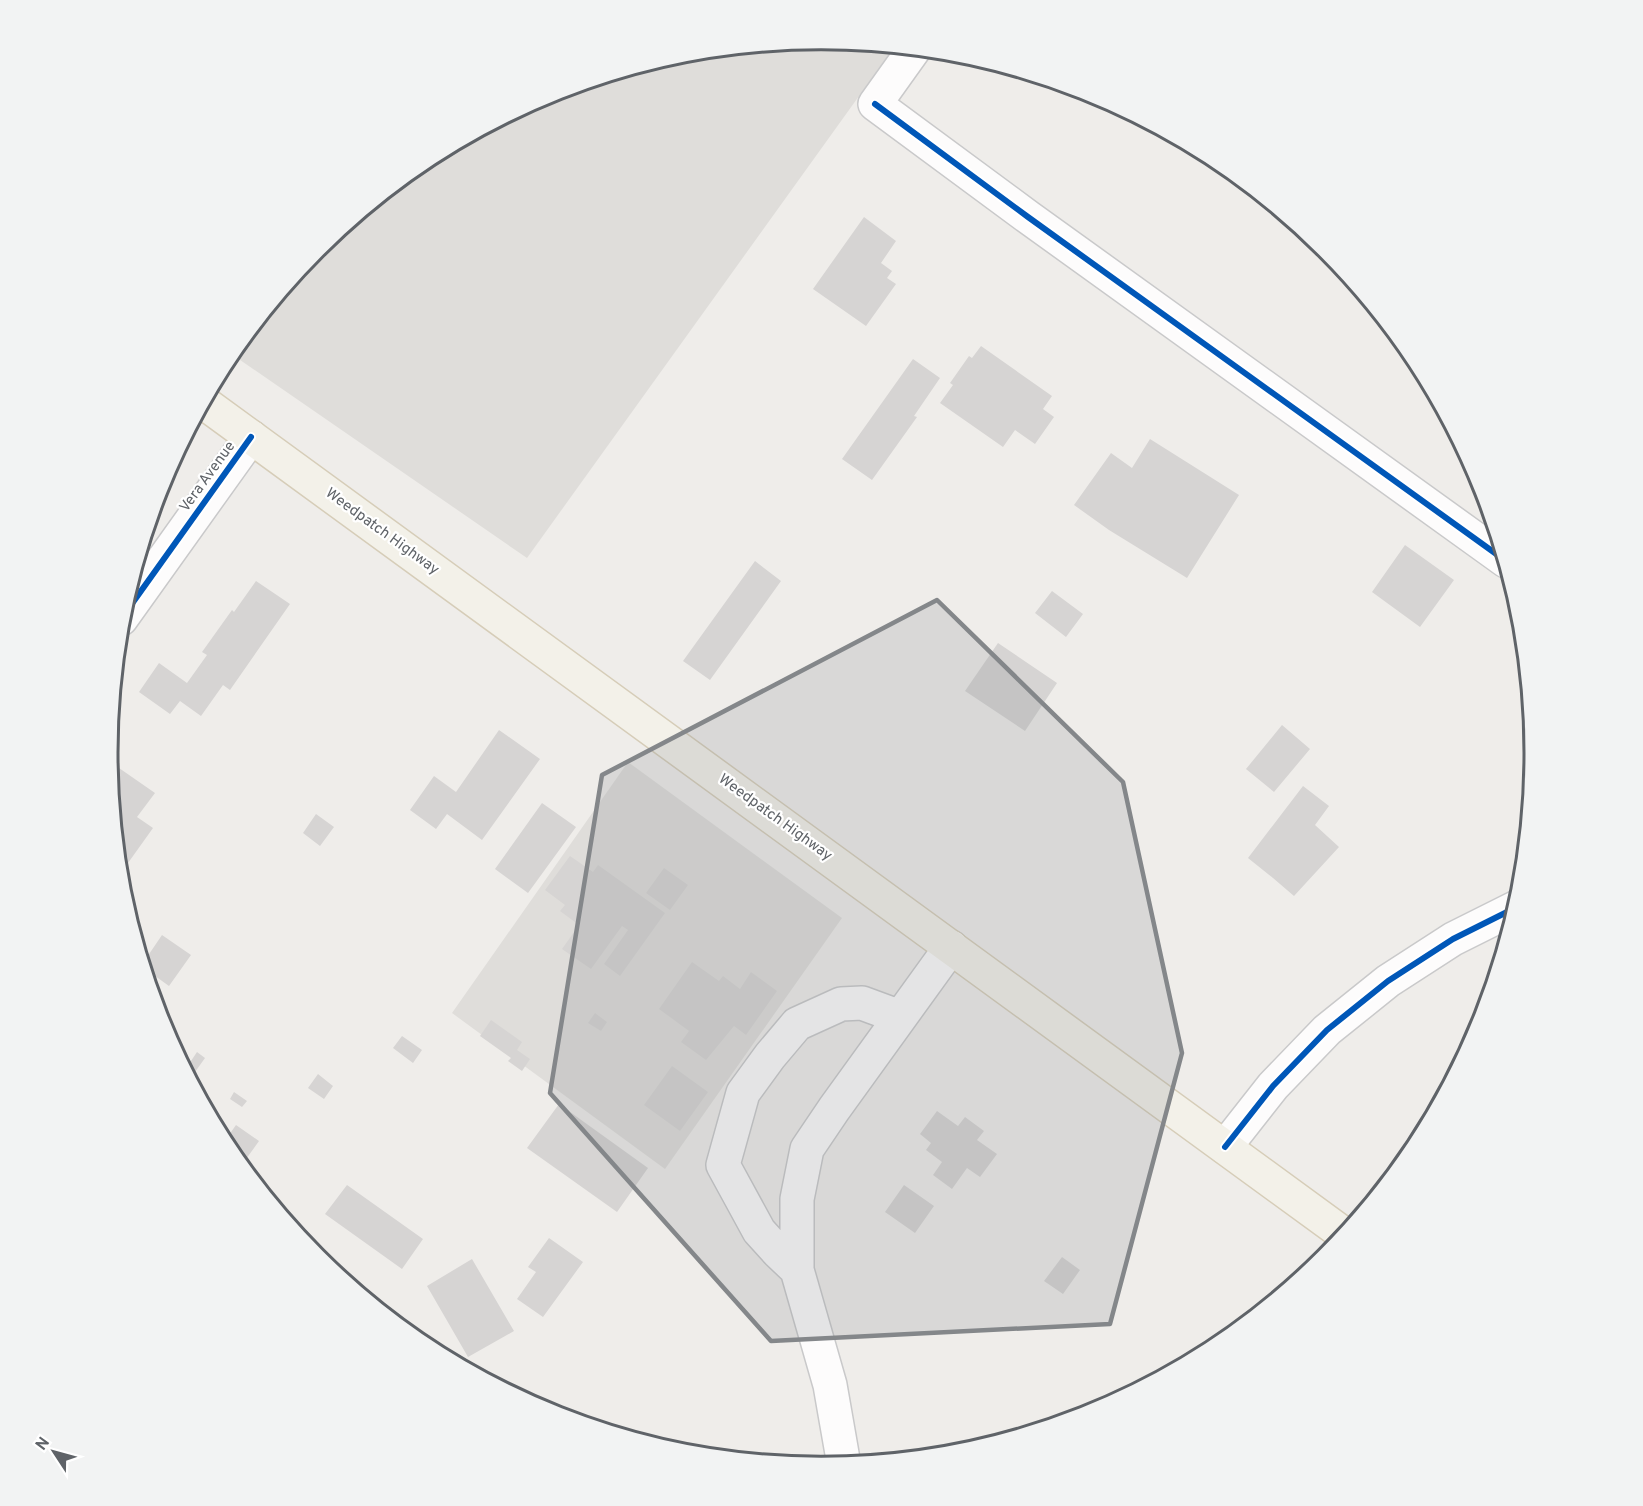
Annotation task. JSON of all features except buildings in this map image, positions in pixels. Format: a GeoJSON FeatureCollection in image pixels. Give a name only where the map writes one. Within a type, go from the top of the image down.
{"type":"FeatureCollection","features":[{"type":"Feature","properties":{"kind":"main road","name":"Weedpatch Highway"},"geometry":{"type":"LineString","coordinates":[[209,407],[1338,1230]]}},
{"type":"Feature","properties":{"kind":"street"},"geometry":{"type":"LineString","coordinates":[[910,56],[875,104],[1496,554]]}},
{"type":"Feature","properties":{"kind":"street","name":"Vera Avenue"},"geometry":{"type":"LineString","coordinates":[[136,598],[251,437]]}},
{"type":"Feature","properties":{"kind":"street"},"geometry":{"type":"LineString","coordinates":[[1225,1147],[1273,1086],[1328,1030],[1388,981],[1453,939],[1506,912]]}},
{"type":"Feature","properties":{"kind":"street"},"geometry":{"type":"LineString","coordinates":[[842,1456],[830,1385],[797,1270],[797,1199],[807,1149],[951,947]]}},
{"type":"Feature","properties":{"kind":"street"},"geometry":{"type":"LineString","coordinates":[[797,1270],[759,1231],[723,1165],[743,1093],[797,1024],[841,1004],[862,1003],[900,1017]]}},
{"type":"Feature","properties":{"kind":"highlighted area"},"geometry":{"type":"Polygon","coordinates":[[[937,600],[1123,782],[1182,1053],[1110,1324],[771,1341],[550,1093],[602,775],[937,600]]]}},
{"type":"Feature","properties":{"kind":"shaded area"},"geometry":{"type":"Polygon","coordinates":[[[822,50],[890,53],[527,558],[239,359],[263,325],[324,256],[393,195],[470,144],[552,103],[639,73],[730,56],[775,51],[822,50]]]}},
{"type":"Feature","properties":{"kind":"shaded area"},"geometry":{"type":"Polygon","coordinates":[[[628,762],[842,918],[665,1169],[452,1013],[628,762]]]}},
{"type":"Feature","properties":{"kind":"cycle path"},"geometry":{"type":"LineString","coordinates":[[875,104],[1496,554]]}},
{"type":"Feature","properties":{"kind":"cycle path"},"geometry":{"type":"LineString","coordinates":[[136,598],[251,437]]}},
{"type":"Feature","properties":{"kind":"cycle path"},"geometry":{"type":"LineString","coordinates":[[1225,1147],[1273,1086],[1327,1030],[1388,981],[1453,939],[1506,912]]}}]}
